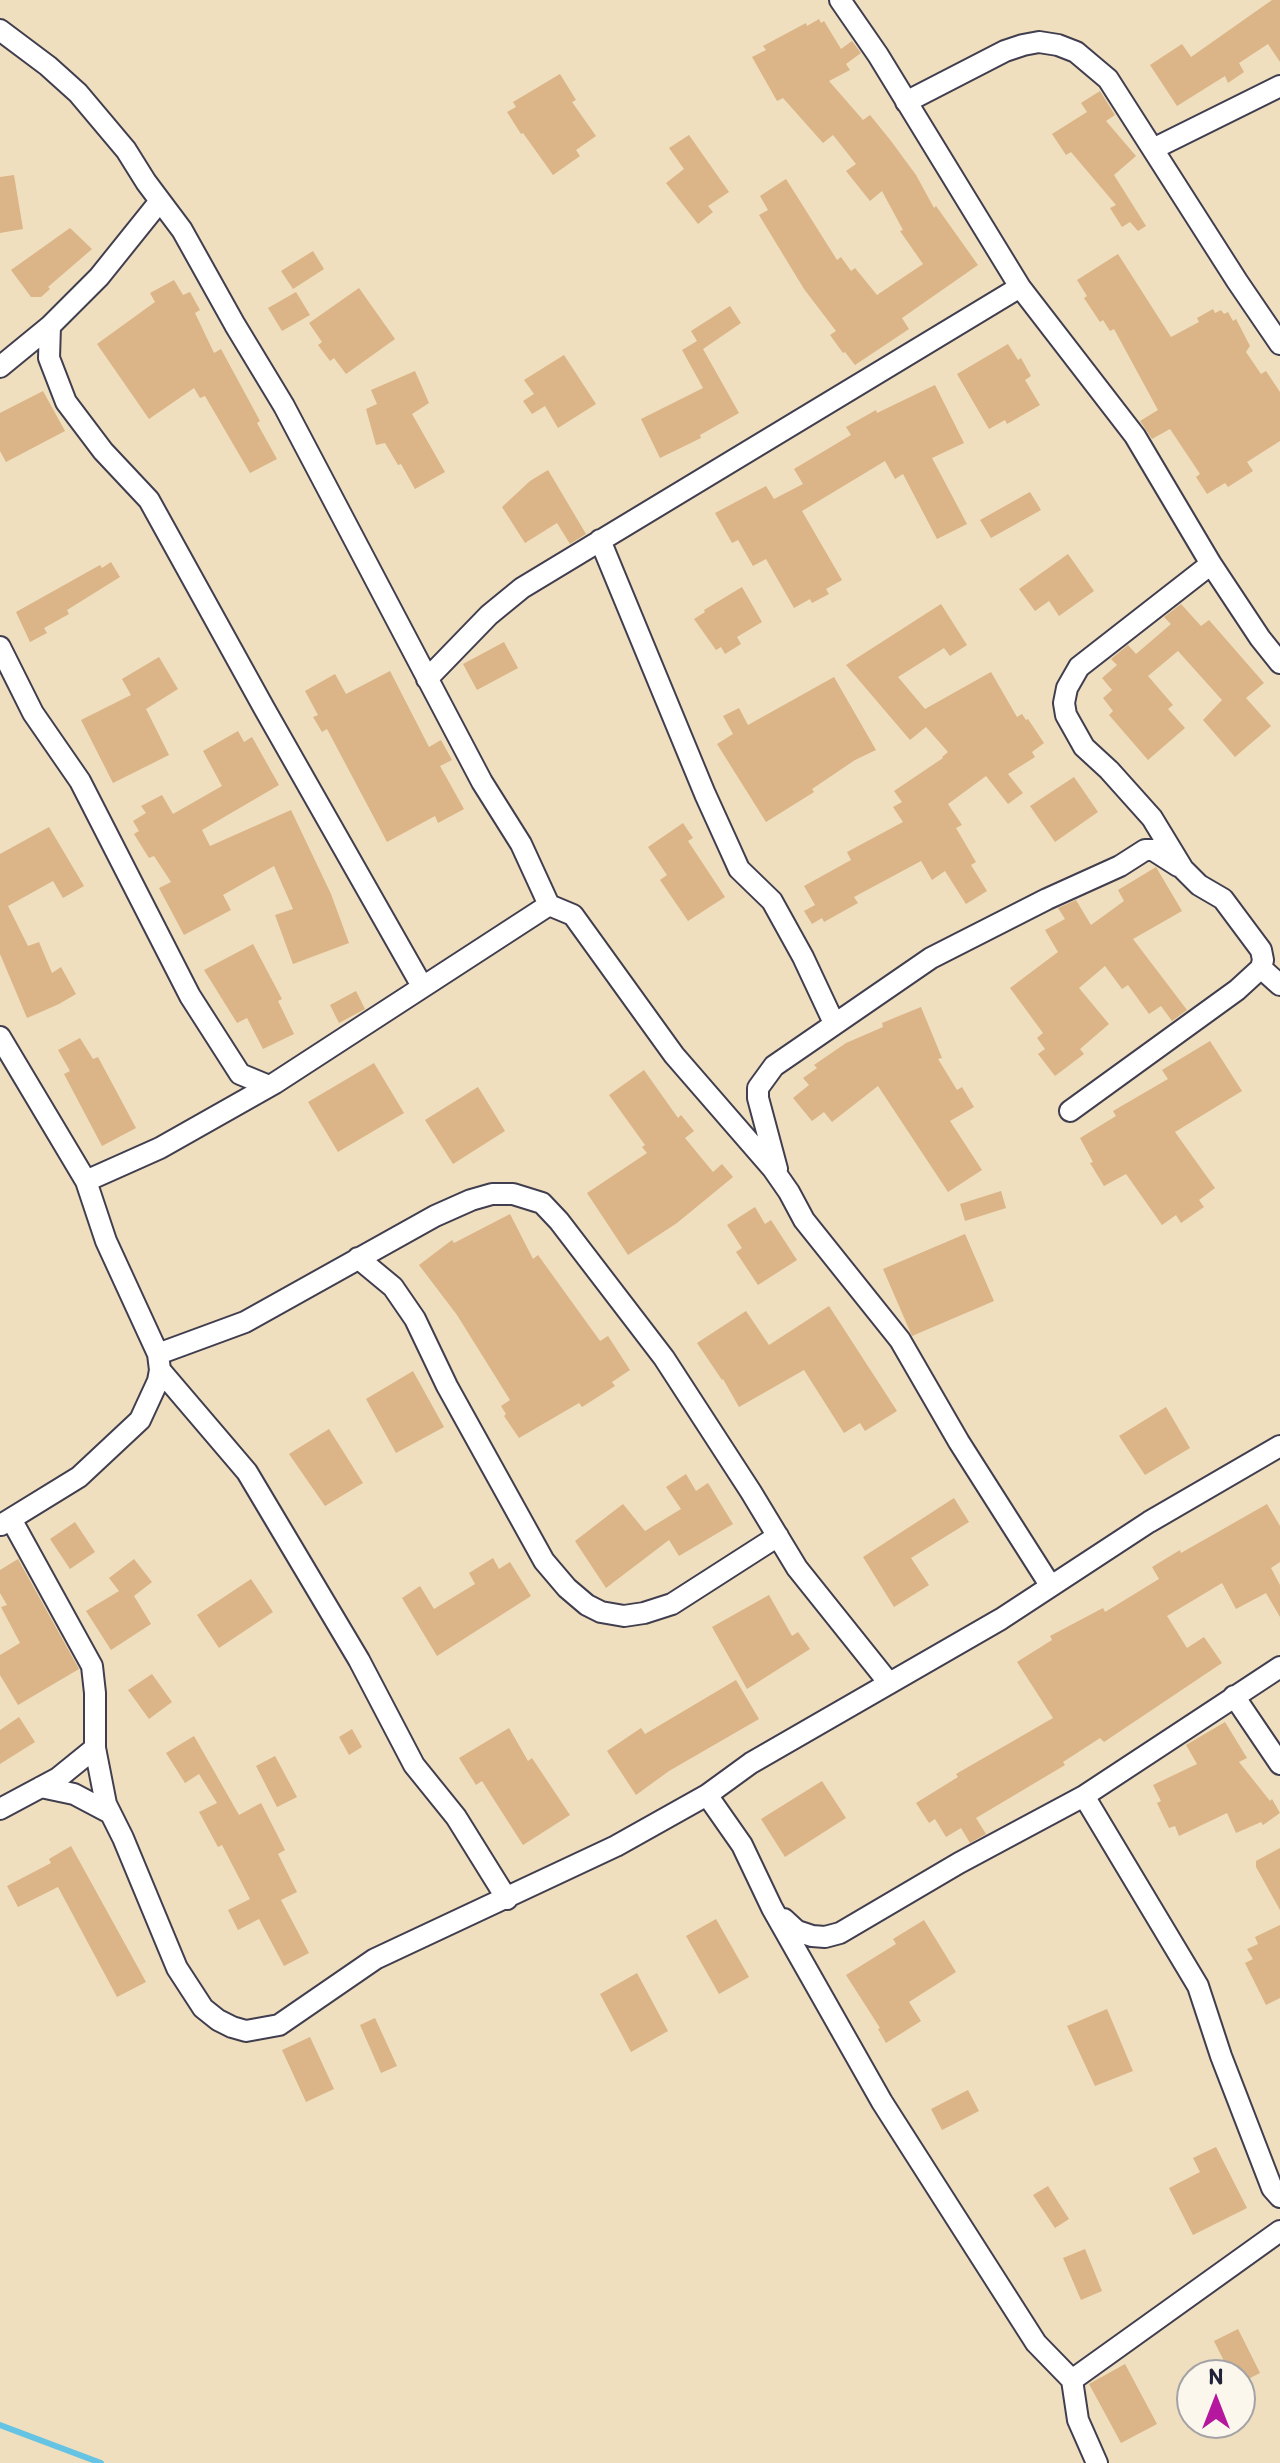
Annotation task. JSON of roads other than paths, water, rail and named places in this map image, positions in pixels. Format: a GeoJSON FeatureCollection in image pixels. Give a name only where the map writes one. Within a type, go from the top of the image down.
{"type":"FeatureCollection","features":[{"type":"Feature","properties":{"kind":"street"},"geometry":{"type":"LineString","coordinates":[[840,0],[1020,287],[1135,436],[1211,564],[1280,663]]}},
{"type":"Feature","properties":{"kind":"street"},"geometry":{"type":"LineString","coordinates":[[0,30],[78,93],[126,150],[182,230],[284,406],[482,782],[521,844],[549,905],[573,915],[674,1055],[773,1169],[804,1220],[900,1340],[959,1442],[1050,1585]]}},
{"type":"Feature","properties":{"kind":"street"},"geometry":{"type":"LineString","coordinates":[[906,102],[1005,51],[1039,42],[1076,52],[1108,79],[1280,344]]}},
{"type":"Feature","properties":{"kind":"street"},"geometry":{"type":"LineString","coordinates":[[1153,149],[1280,86]]}},
{"type":"Feature","properties":{"kind":"street"},"geometry":{"type":"LineString","coordinates":[[0,367],[50,326],[99,277],[160,201]]}},
{"type":"Feature","properties":{"kind":"street"},"geometry":{"type":"LineString","coordinates":[[427,679],[489,615],[522,588],[1020,287]]}},
{"type":"Feature","properties":{"kind":"street"},"geometry":{"type":"LineString","coordinates":[[50,326],[49,358],[66,402],[103,451],[149,500],[422,986]]}},
{"type":"Feature","properties":{"kind":"street"},"geometry":{"type":"LineString","coordinates":[[600,540],[739,869],[772,901],[834,1023]]}},
{"type":"Feature","properties":{"kind":"street"},"geometry":{"type":"LineString","coordinates":[[1183,869],[1152,818],[1084,747],[1066,715],[1064,703],[1067,688],[1079,667],[1211,564]]}},
{"type":"Feature","properties":{"kind":"street"},"geometry":{"type":"LineString","coordinates":[[0,647],[33,713],[80,781],[190,996],[240,1074],[269,1086]]}},
{"type":"Feature","properties":{"kind":"street"},"geometry":{"type":"LineString","coordinates":[[781,1181],[760,1111],[758,1088],[774,1066],[931,958],[1120,866],[1145,850],[1153,850],[1183,869],[1199,885],[1218,895],[1261,950],[1261,968],[1212,1008],[1070,1111]]}},
{"type":"Feature","properties":{"kind":"street"},"geometry":{"type":"LineString","coordinates":[[86,1181],[160,1148],[269,1086],[549,905]]}},
{"type":"Feature","properties":{"kind":"street"},"geometry":{"type":"LineString","coordinates":[[1261,968],[1280,985]]}},
{"type":"Feature","properties":{"kind":"street"},"geometry":{"type":"LineString","coordinates":[[0,1037],[86,1181],[106,1241],[159,1362],[247,1472],[359,1660],[414,1765],[456,1817],[507,1899]]}},
{"type":"Feature","properties":{"kind":"street"},"geometry":{"type":"LineString","coordinates":[[235,1105],[240,1074]]}},
{"type":"Feature","properties":{"kind":"street"},"geometry":{"type":"LineString","coordinates":[[159,1362],[245,1322],[435,1216],[471,1200],[492,1194],[513,1194],[542,1203],[664,1358],[797,1568],[889,1683]]}},
{"type":"Feature","properties":{"kind":"street"},"geometry":{"type":"LineString","coordinates":[[358,1258],[393,1287],[415,1319],[447,1386],[544,1561],[567,1588],[587,1605],[601,1612],[624,1616],[672,1604],[778,1536]]}},
{"type":"Feature","properties":{"kind":"street"},"geometry":{"type":"LineString","coordinates":[[159,1362],[158,1381],[140,1420],[79,1477],[5,1522],[92,1666],[95,1748],[100,1778],[110,1813],[171,1955],[203,2008],[218,2020],[246,2031],[279,2025],[375,1959],[616,1846],[707,1795],[751,1763],[1001,1619],[1149,1522],[1280,1446]]}},
{"type":"Feature","properties":{"kind":"street"},"geometry":{"type":"LineString","coordinates":[[772,1908],[797,1931],[825,1937],[840,1933],[959,1863],[1084,1796],[1280,1667]]}},
{"type":"Feature","properties":{"kind":"street"},"geometry":{"type":"LineString","coordinates":[[1234,1696],[1280,1764]]}},
{"type":"Feature","properties":{"kind":"street"},"geometry":{"type":"LineString","coordinates":[[0,1809],[58,1778],[95,1748]]}},
{"type":"Feature","properties":{"kind":"street"},"geometry":{"type":"LineString","coordinates":[[41,1787],[74,1794],[110,1813]]}},
{"type":"Feature","properties":{"kind":"street"},"geometry":{"type":"LineString","coordinates":[[707,1795],[742,1845],[772,1908],[882,2102],[1036,2343],[1072,2380],[1078,2420],[1097,2463]]}},
{"type":"Feature","properties":{"kind":"street"},"geometry":{"type":"LineString","coordinates":[[1084,1796],[1198,1986],[1221,2056],[1272,2188],[1280,2197]]}},
{"type":"Feature","properties":{"kind":"street"},"geometry":{"type":"LineString","coordinates":[[1072,2380],[1280,2231]]}},
{"type":"Feature","properties":{"kind":"waterway"},"geometry":{"type":"LineString","coordinates":[[0,2425],[101,2463]]}}]}
